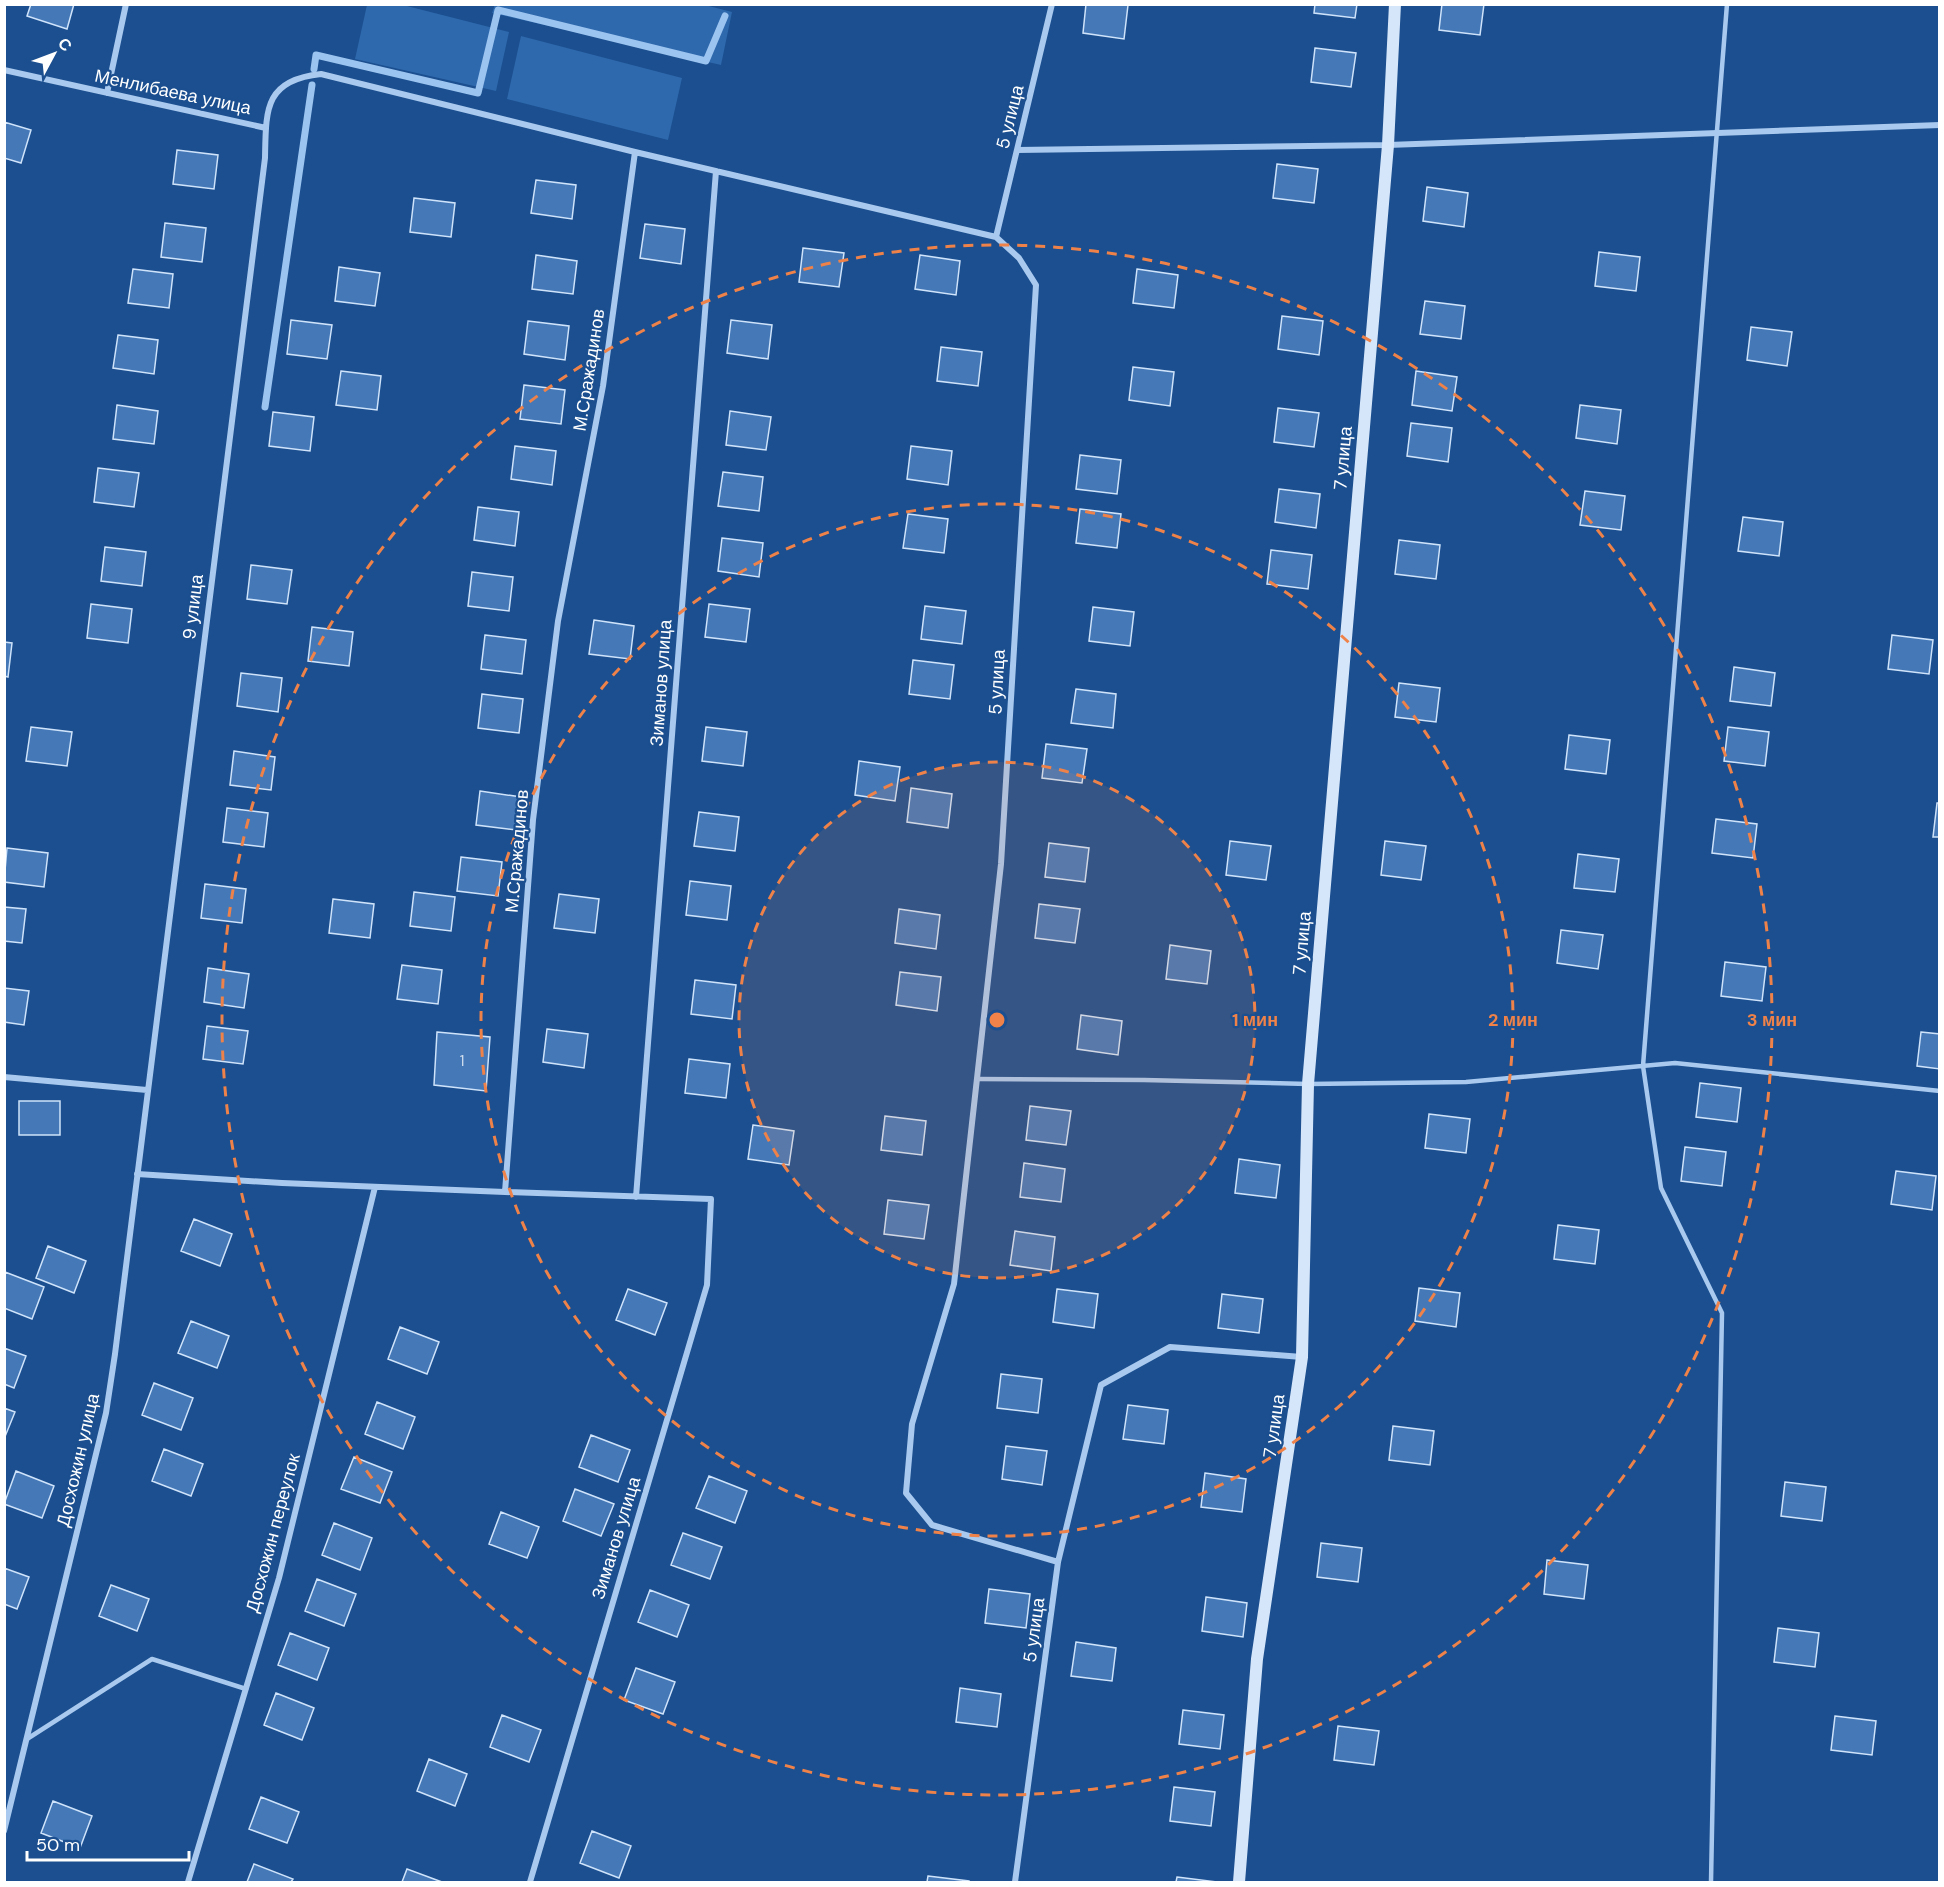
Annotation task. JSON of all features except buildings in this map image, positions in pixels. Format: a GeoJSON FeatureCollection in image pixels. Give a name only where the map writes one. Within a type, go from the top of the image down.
{"type":"FeatureCollection","features":[{"type":"Feature","properties":{"kind":"street"},"geometry":{"type":"LineString","coordinates":[[107,93],[126,4]]}},
{"type":"Feature","properties":{"kind":"street","name":"5 улица"},"geometry":{"type":"LineString","coordinates":[[1052,4],[996,237],[1019,258],[1036,285],[1001,864],[954,1284],[912,1424],[906,1492],[932,1525],[1058,1562]]}},
{"type":"Feature","properties":{"kind":"street","name":"7 улица"},"geometry":{"type":"LineString","coordinates":[[1239,1882],[1257,1659],[1302,1357],[1308,1084],[1388,145],[1395,4]]}},
{"type":"Feature","properties":{"kind":"street","name":"Менлибаева улица"},"geometry":{"type":"LineString","coordinates":[[4,70],[266,128]]}},
{"type":"Feature","properties":{"kind":"street","name":"9 улица"},"geometry":{"type":"LineString","coordinates":[[147,1090],[266,158],[266,128],[272,98],[284,85],[300,76],[321,74],[635,152],[996,237]]}},
{"type":"Feature","properties":{"kind":"street"},"geometry":{"type":"LineString","coordinates":[[1017,150],[1388,145],[1940,125]]}},
{"type":"Feature","properties":{"kind":"street","name":"М.Сражадинов"},"geometry":{"type":"LineString","coordinates":[[505,1192],[533,820],[558,621],[603,386],[635,152]]}},
{"type":"Feature","properties":{"kind":"street","name":"Зиманов улица"},"geometry":{"type":"LineString","coordinates":[[530,1882],[707,1285],[711,1199],[636,1197],[716,171]]}},
{"type":"Feature","properties":{"kind":"street"},"geometry":{"type":"LineString","coordinates":[[4,1077],[147,1090]]}},
{"type":"Feature","properties":{"kind":"street","name":"Досхожин улица"},"geometry":{"type":"LineString","coordinates":[[4,1831],[106,1413],[117,1342],[147,1090]]}},
{"type":"Feature","properties":{"kind":"street"},"geometry":{"type":"LineString","coordinates":[[137,1174],[375,1187],[636,1197]]}},
{"type":"Feature","properties":{"kind":"street","name":"Досхожин переулок"},"geometry":{"type":"LineString","coordinates":[[188,1882],[279,1578],[375,1187]]}},
{"type":"Feature","properties":{"kind":"street","name":"5 улица"},"geometry":{"type":"LineString","coordinates":[[1015,1882],[1058,1562],[1101,1385],[1170,1347],[1302,1357]]}},
{"type":"Feature","properties":{"kind":"lane"},"geometry":{"type":"LineString","coordinates":[[1710,1882],[1722,1313],[1661,1188],[1643,1066],[1727,4]]}},
{"type":"Feature","properties":{"kind":"lane"},"geometry":{"type":"LineString","coordinates":[[977,1080],[1144,1080],[1308,1084],[1466,1082],[1675,1064],[1940,1091]]}},
{"type":"Feature","properties":{"kind":"lane"},"geometry":{"type":"LineString","coordinates":[[27,1739],[152,1659],[246,1689]]}},
{"type":"Feature","properties":{"kind":"shaded area"},"geometry":{"type":"Polygon","coordinates":[[[495,4],[701,4],[732,12],[721,65],[492,13],[495,4]]]}},
{"type":"Feature","properties":{"kind":"shaded area"},"geometry":{"type":"Polygon","coordinates":[[[367,5],[403,5],[509,32],[496,91],[355,59],[367,5]]]}},
{"type":"Feature","properties":{"kind":"shaded area"},"geometry":{"type":"Polygon","coordinates":[[[521,36],[682,78],[668,140],[507,99],[521,36]]]}},
{"type":"Feature","properties":{"kind":"waterway"},"geometry":{"type":"LineString","coordinates":[[314,69],[316,55],[478,93],[498,10],[706,61],[725,16]]}},
{"type":"Feature","properties":{"kind":"waterway"},"geometry":{"type":"LineString","coordinates":[[265,407],[312,85]]}}]}
